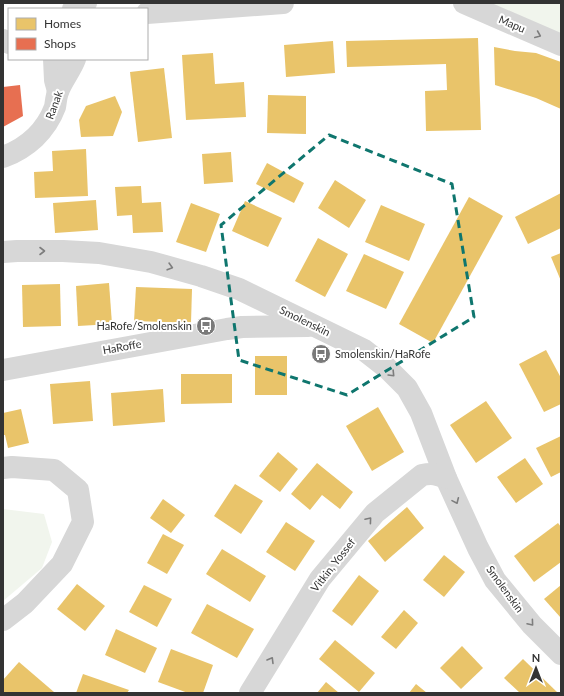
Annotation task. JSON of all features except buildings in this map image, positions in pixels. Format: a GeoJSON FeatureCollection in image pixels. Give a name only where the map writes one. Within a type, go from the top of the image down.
{"type":"FeatureCollection","features":[{"type":"Feature","properties":{"kind":"street"},"geometry":{"type":"LineString","coordinates":[[76,8],[85,3]]}},
{"type":"Feature","properties":{"kind":"street"},"geometry":{"type":"LineString","coordinates":[[148,13],[284,3]]}},
{"type":"Feature","properties":{"kind":"street","name":"Mapu"},"geometry":{"type":"LineString","coordinates":[[464,3],[561,45]]}},
{"type":"Feature","properties":{"kind":"street"},"geometry":{"type":"LineString","coordinates":[[54,60],[55,80],[58,91]]}},
{"type":"Feature","properties":{"kind":"street","name":"Ranak"},"geometry":{"type":"LineString","coordinates":[[3,157],[15,152],[34,139],[47,124],[55,106],[58,91],[76,60]]}},
{"type":"Feature","properties":{"kind":"street","name":"Smolenskin"},"geometry":{"type":"LineString","coordinates":[[3,252],[63,251],[99,253],[151,262],[201,276],[239,289],[311,326],[364,350],[387,368],[407,388],[421,413],[446,478],[478,548],[495,580],[532,625],[561,654]]}},
{"type":"Feature","properties":{"kind":"street"},"geometry":{"type":"LineString","coordinates":[[242,327],[254,321],[259,307],[259,299]]}},
{"type":"Feature","properties":{"kind":"street","name":"HaRoffe"},"geometry":{"type":"LineString","coordinates":[[3,370],[144,343],[242,327],[311,326]]}},
{"type":"Feature","properties":{"kind":"street"},"geometry":{"type":"LineString","coordinates":[[3,468],[12,467],[54,470],[78,490],[83,522],[62,564],[25,603],[3,620]]}},
{"type":"Feature","properties":{"kind":"street","name":"Vitkin, Yossef"},"geometry":{"type":"LineString","coordinates":[[250,693],[320,579],[375,513],[422,475],[430,473],[446,478]]}},
{"type":"Feature","properties":{"kind":"highlighted area"},"geometry":{"type":"Polygon","coordinates":[[[329,135],[452,184],[474,317],[347,395],[239,360],[221,225],[329,135]]]}},
{"type":"Feature","properties":{"kind":"shaded area"},"geometry":{"type":"Polygon","coordinates":[[[478,3],[561,3],[561,38],[478,3]]]}},
{"type":"Feature","properties":{"kind":"shaded area"},"geometry":{"type":"Polygon","coordinates":[[[3,509],[44,514],[52,542],[42,568],[3,601],[3,509]]]}},
{"type":"Feature","properties":{"kind":"place","name":"HaRofe/Smolenskin"},"geometry":{"type":"Point","coordinates":[206,326]}},
{"type":"Feature","properties":{"kind":"place","name":"Smolenskin/HaRofe"},"geometry":{"type":"Point","coordinates":[321,354]}}]}
